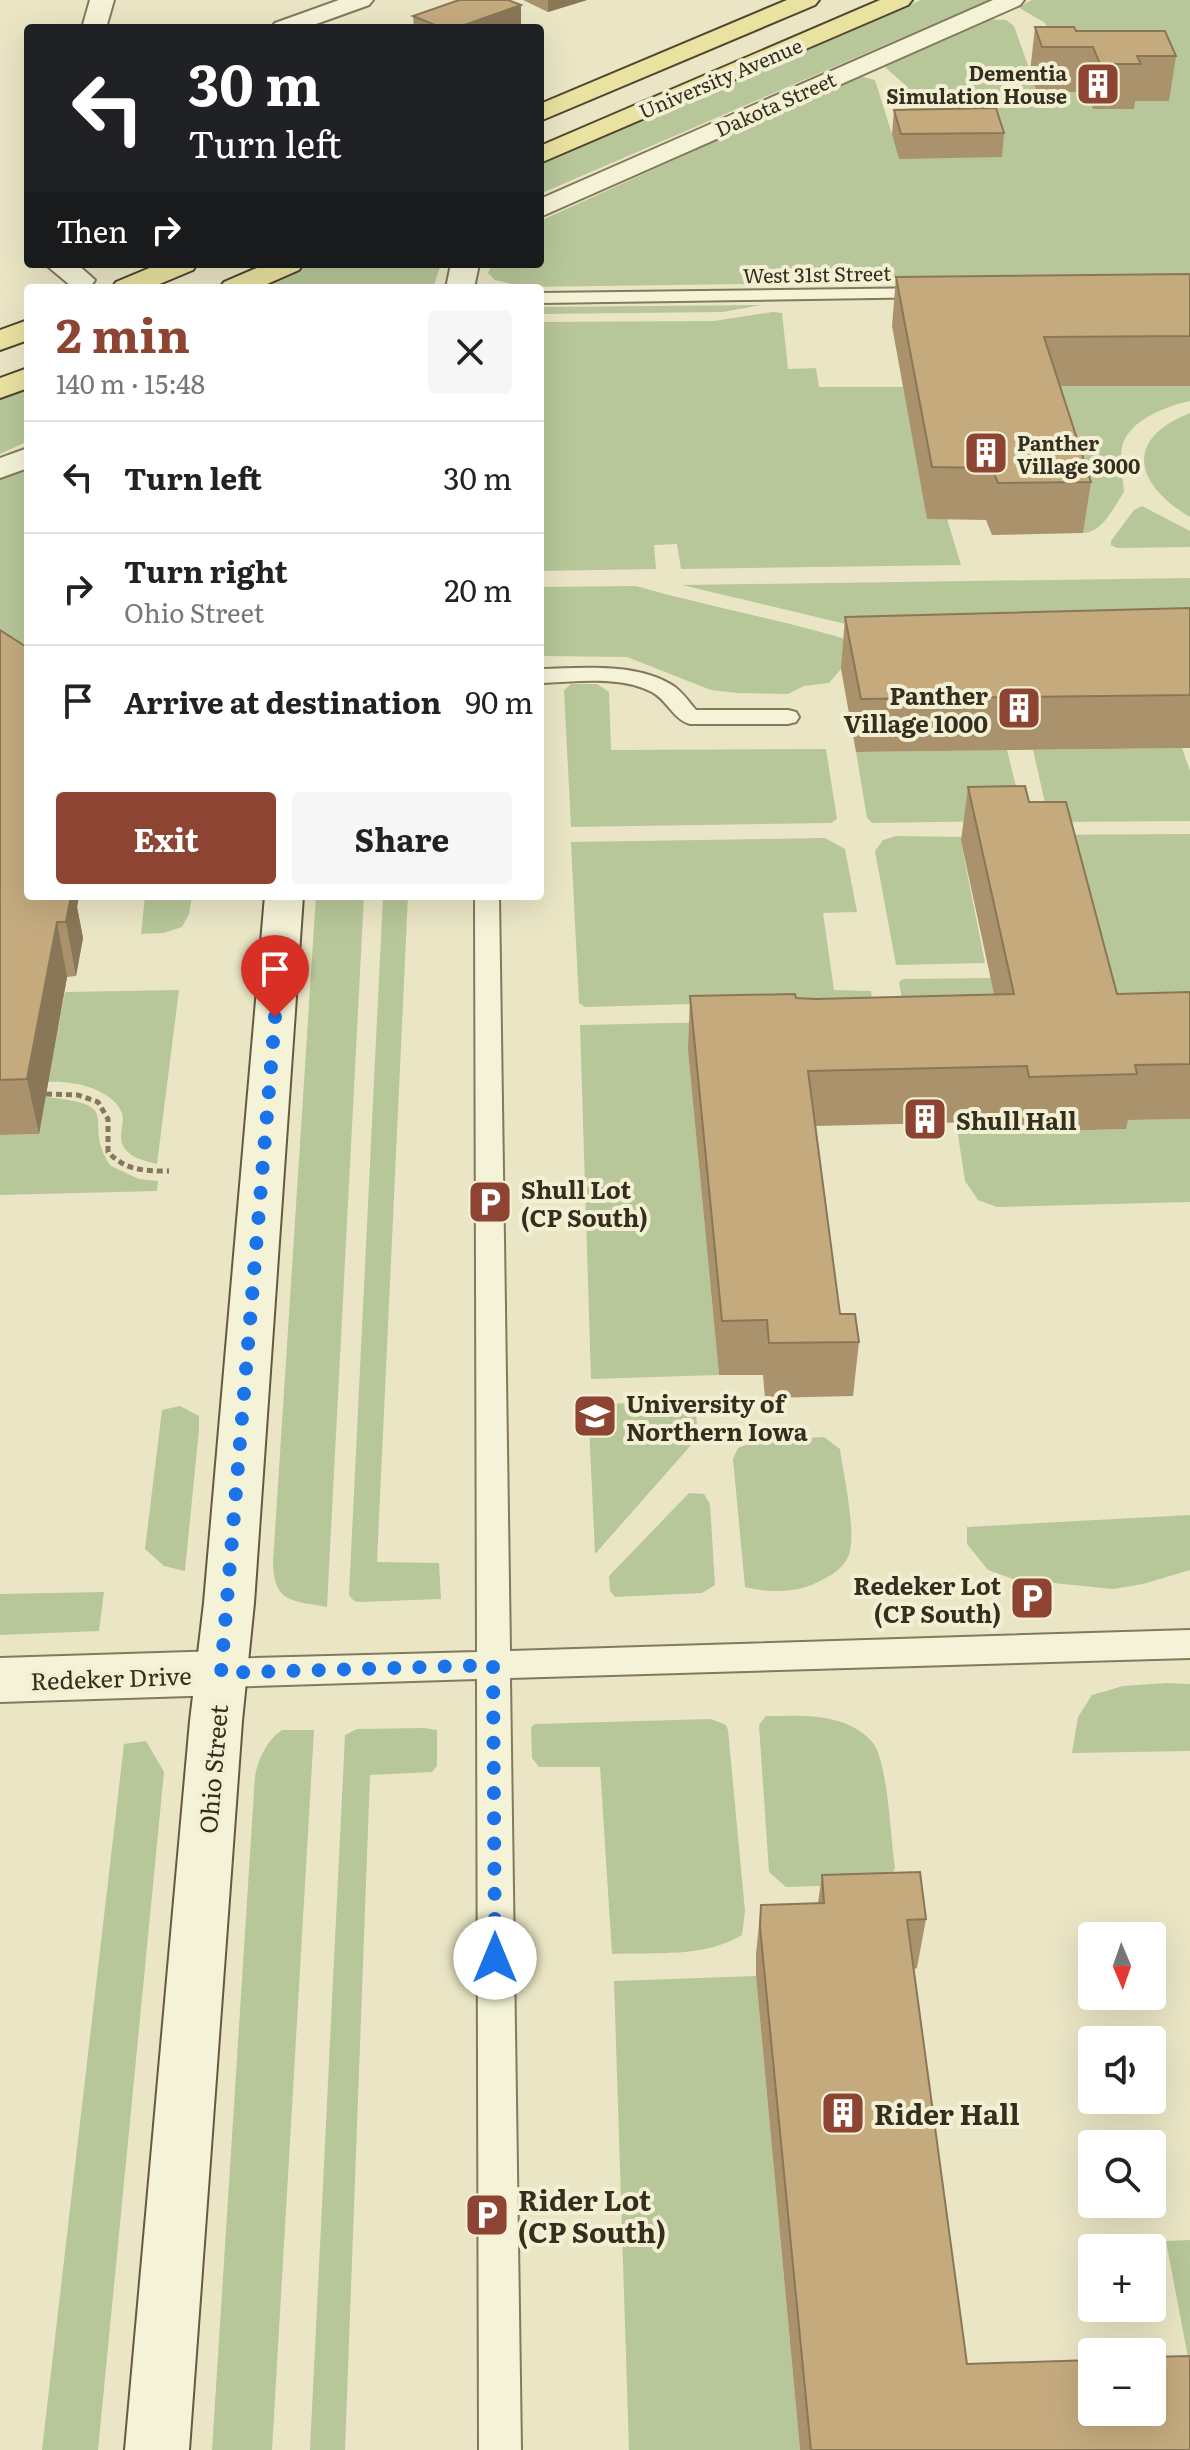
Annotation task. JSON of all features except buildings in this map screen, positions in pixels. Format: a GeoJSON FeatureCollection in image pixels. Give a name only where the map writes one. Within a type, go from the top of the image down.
{"type":"FeatureCollection","features":[{"type":"Feature","properties":{"kind":"main road","name":"University Avenue"},"geometry":{"type":"LineString","coordinates":[[544,111],[807,0]]}},
{"type":"Feature","properties":{"kind":"main road","name":"University Avenue"},"geometry":{"type":"LineString","coordinates":[[544,153],[900,0]]}},
{"type":"Feature","properties":{"kind":"main road"},"geometry":{"type":"LineString","coordinates":[[136,284],[174,268]]}},
{"type":"Feature","properties":{"kind":"main road"},"geometry":{"type":"LineString","coordinates":[[243,284],[280,268]]}},
{"type":"Feature","properties":{"kind":"main road"},"geometry":{"type":"LineString","coordinates":[[0,341],[24,331]]}},
{"type":"Feature","properties":{"kind":"main road"},"geometry":{"type":"LineString","coordinates":[[0,389],[24,379]]}},
{"type":"Feature","properties":{"kind":"street"},"geometry":{"type":"LineString","coordinates":[[95,24],[102,0]]}},
{"type":"Feature","properties":{"kind":"street"},"geometry":{"type":"LineString","coordinates":[[294,24],[361,0]]}},
{"type":"Feature","properties":{"kind":"street","name":"Dakota Street"},"geometry":{"type":"LineString","coordinates":[[544,207],[1012,0]]}},
{"type":"Feature","properties":{"kind":"street"},"geometry":{"type":"LineString","coordinates":[[0,469],[24,459]]}},
{"type":"Feature","properties":{"kind":"street","name":"Ohio Street"},"geometry":{"type":"LineString","coordinates":[[157,2450],[284,900]]}},
{"type":"Feature","properties":{"kind":"street","name":"Redeker Drive"},"geometry":{"type":"LineString","coordinates":[[0,1680],[221,1673]]}},
{"type":"Feature","properties":{"kind":"lane","name":"West 31st Street"},"geometry":{"type":"LineString","coordinates":[[544,298],[952,293]]}},
{"type":"Feature","properties":{"kind":"lane"},"geometry":{"type":"LineString","coordinates":[[544,676],[630,678],[668,692],[690,717],[788,717]]}},
{"type":"Feature","properties":{"kind":"lane"},"geometry":{"type":"LineString","coordinates":[[487,900],[500,2450]]}},
{"type":"Feature","properties":{"kind":"lane"},"geometry":{"type":"LineString","coordinates":[[221,1673],[1190,1644]]}},
{"type":"Feature","properties":{"kind":"path"},"geometry":{"type":"LineString","coordinates":[[46,1094],[90,1098],[104,1105],[112,1122],[108,1152],[117,1163],[134,1171],[169,1171]]}},
{"type":"Feature","properties":{"kind":"green space"},"geometry":{"type":"Polygon","coordinates":[[[921,0],[989,0],[544,192],[544,163],[921,0]]]}},
{"type":"Feature","properties":{"kind":"green space"},"geometry":{"type":"Polygon","coordinates":[[[1032,0],[1190,0],[1190,278],[544,287],[544,284],[512,284],[495,280],[488,273],[490,268],[544,268],[544,219],[859,76],[875,80],[892,134],[916,133],[904,84],[885,67],[984,19],[1006,20],[1014,26],[1030,71],[1068,70],[1045,23],[1018,7],[1032,0]]]}},
{"type":"Feature","properties":{"kind":"green space"},"geometry":{"type":"Polygon","coordinates":[[[301,268],[440,268],[434,284],[266,284],[301,268]]]}},
{"type":"Feature","properties":{"kind":"green space"},"geometry":{"type":"Polygon","coordinates":[[[761,305],[723,312],[544,314],[544,307],[761,305]]]}},
{"type":"Feature","properties":{"kind":"green space"},"geometry":{"type":"Polygon","coordinates":[[[782,313],[788,369],[816,368],[819,387],[903,387],[928,519],[947,519],[961,565],[681,569],[677,544],[654,545],[656,569],[544,571],[544,322],[714,321],[782,313]]]}},
{"type":"Feature","properties":{"kind":"green space"},"geometry":{"type":"Polygon","coordinates":[[[1037,386],[1190,386],[1190,401],[1150,416],[1126,437],[1121,458],[1124,492],[1107,518],[1090,532],[1083,533],[1037,386]]]}},
{"type":"Feature","properties":{"kind":"green space"},"geometry":{"type":"Polygon","coordinates":[[[24,390],[24,443],[0,454],[0,400],[24,390]]]}},
{"type":"Feature","properties":{"kind":"green space"},"geometry":{"type":"Polygon","coordinates":[[[1190,413],[1190,517],[1158,491],[1148,477],[1144,463],[1146,449],[1154,436],[1168,424],[1190,413]]]}},
{"type":"Feature","properties":{"kind":"green space"},"geometry":{"type":"Polygon","coordinates":[[[24,468],[24,692],[0,677],[0,477],[24,468]]]}},
{"type":"Feature","properties":{"kind":"green space"},"geometry":{"type":"Polygon","coordinates":[[[1142,506],[1190,531],[1190,547],[1117,548],[1111,545],[1134,510],[1142,506]]]}},
{"type":"Feature","properties":{"kind":"green space"},"geometry":{"type":"Polygon","coordinates":[[[1190,578],[1190,661],[875,631],[682,585],[1190,578]]]}},
{"type":"Feature","properties":{"kind":"green space"},"geometry":{"type":"Polygon","coordinates":[[[636,586],[877,649],[841,669],[829,683],[804,686],[788,694],[711,690],[627,657],[544,656],[544,587],[636,586]]]}},
{"type":"Feature","properties":{"kind":"green space"},"geometry":{"type":"Polygon","coordinates":[[[571,684],[597,684],[609,692],[611,750],[826,749],[837,819],[831,823],[571,827],[564,690],[571,684]]]}},
{"type":"Feature","properties":{"kind":"green space"},"geometry":{"type":"Polygon","coordinates":[[[1182,748],[1190,771],[1190,821],[1053,822],[1048,816],[1033,750],[1182,748]]]}},
{"type":"Feature","properties":{"kind":"green space"},"geometry":{"type":"Polygon","coordinates":[[[1007,750],[1023,815],[1004,821],[872,823],[867,818],[856,752],[1007,750]]]}},
{"type":"Feature","properties":{"kind":"green space"},"geometry":{"type":"Polygon","coordinates":[[[1190,834],[1190,1047],[1106,1048],[1015,835],[1190,834]]]}},
{"type":"Feature","properties":{"kind":"green space"},"geometry":{"type":"Polygon","coordinates":[[[896,836],[967,837],[961,842],[985,963],[896,965],[875,851],[883,840],[896,836]]]}},
{"type":"Feature","properties":{"kind":"green space"},"geometry":{"type":"Polygon","coordinates":[[[825,838],[845,849],[857,912],[823,913],[834,990],[871,991],[872,999],[585,1007],[579,1003],[571,842],[825,838]]]}},
{"type":"Feature","properties":{"kind":"green space"},"geometry":{"type":"Polygon","coordinates":[[[145,900],[191,900],[182,927],[163,933],[141,934],[145,900]]]}},
{"type":"Feature","properties":{"kind":"green space"},"geometry":{"type":"Polygon","coordinates":[[[316,900],[364,900],[327,1607],[295,1601],[281,1593],[274,1576],[316,900]]]}},
{"type":"Feature","properties":{"kind":"green space"},"geometry":{"type":"Polygon","coordinates":[[[383,900],[408,900],[377,1562],[439,1563],[441,1599],[360,1602],[349,1595],[383,900]]]}},
{"type":"Feature","properties":{"kind":"green space"},"geometry":{"type":"Polygon","coordinates":[[[991,978],[1005,1049],[911,1051],[899,982],[903,979],[991,978]]]}},
{"type":"Feature","properties":{"kind":"green space"},"geometry":{"type":"Polygon","coordinates":[[[179,990],[157,1164],[128,1153],[122,1143],[122,1114],[108,1096],[78,1084],[48,1082],[65,992],[179,990]]]}},
{"type":"Feature","properties":{"kind":"green space"},"geometry":{"type":"Polygon","coordinates":[[[808,1020],[688,1051],[719,1375],[591,1379],[580,1025],[808,1020]]]}},
{"type":"Feature","properties":{"kind":"green space"},"geometry":{"type":"Polygon","coordinates":[[[45,1097],[71,1100],[95,1110],[102,1150],[111,1166],[139,1179],[158,1181],[157,1191],[0,1195],[0,1135],[39,1134],[45,1097]]]}},
{"type":"Feature","properties":{"kind":"green space"},"geometry":{"type":"Polygon","coordinates":[[[1190,1119],[1190,1202],[997,1207],[978,1200],[965,1181],[956,1122],[1017,1121],[1020,1132],[1125,1129],[1123,1120],[1190,1119]]]}},
{"type":"Feature","properties":{"kind":"green space"},"geometry":{"type":"Polygon","coordinates":[[[696,1402],[697,1432],[692,1444],[595,1554],[588,1404],[696,1402]]]}},
{"type":"Feature","properties":{"kind":"green space"},"geometry":{"type":"Polygon","coordinates":[[[180,1406],[199,1416],[185,1571],[164,1566],[145,1549],[162,1410],[180,1406]]]}},
{"type":"Feature","properties":{"kind":"green space"},"geometry":{"type":"Polygon","coordinates":[[[824,1437],[840,1449],[851,1522],[847,1559],[831,1575],[810,1586],[773,1591],[745,1587],[733,1459],[738,1448],[756,1441],[824,1437]]]}},
{"type":"Feature","properties":{"kind":"green space"},"geometry":{"type":"Polygon","coordinates":[[[689,1493],[704,1494],[710,1504],[715,1585],[702,1593],[615,1597],[610,1591],[609,1576],[689,1493]]]}},
{"type":"Feature","properties":{"kind":"green space"},"geometry":{"type":"Polygon","coordinates":[[[1190,1515],[1190,1570],[1113,1589],[1013,1579],[988,1570],[967,1544],[967,1527],[1190,1515]]]}},
{"type":"Feature","properties":{"kind":"green space"},"geometry":{"type":"Polygon","coordinates":[[[104,1592],[99,1631],[0,1635],[0,1594],[104,1592]]]}},
{"type":"Feature","properties":{"kind":"green space"},"geometry":{"type":"Polygon","coordinates":[[[1190,1684],[1190,1751],[1072,1753],[1078,1717],[1092,1695],[1123,1686],[1190,1684]]]}},
{"type":"Feature","properties":{"kind":"green space"},"geometry":{"type":"Polygon","coordinates":[[[766,1716],[826,1718],[857,1729],[872,1741],[886,1787],[895,1868],[890,1878],[879,1884],[786,1887],[769,1872],[759,1725],[766,1716]]]}},
{"type":"Feature","properties":{"kind":"green space"},"geometry":{"type":"Polygon","coordinates":[[[711,1719],[726,1725],[728,1730],[745,1911],[742,1935],[696,1951],[612,1954],[600,1767],[539,1767],[532,1758],[531,1727],[535,1724],[711,1719]]]}},
{"type":"Feature","properties":{"kind":"green space"},"geometry":{"type":"Polygon","coordinates":[[[357,1729],[437,1730],[437,1766],[432,1772],[370,1775],[345,2450],[310,2450],[345,1735],[357,1729]]]}},
{"type":"Feature","properties":{"kind":"green space"},"geometry":{"type":"Polygon","coordinates":[[[282,1730],[314,1730],[272,2450],[212,2450],[255,1776],[264,1750],[282,1730]]]}},
{"type":"Feature","properties":{"kind":"green space"},"geometry":{"type":"Polygon","coordinates":[[[146,1741],[164,1772],[98,2450],[42,2450],[124,1744],[146,1741]]]}},
{"type":"Feature","properties":{"kind":"green space"},"geometry":{"type":"Polygon","coordinates":[[[756,1976],[800,2450],[629,2450],[614,1981],[756,1976]]]}},
{"type":"Feature","properties":{"kind":"green space"},"geometry":{"type":"Polygon","coordinates":[[[1190,2240],[1190,2368],[1166,2241],[1190,2240]]]}},
{"type":"Feature","properties":{"kind":"place","name":"Dementia Simulation House"},"geometry":{"type":"Point","coordinates":[1098,84]}},
{"type":"Feature","properties":{"kind":"place","name":"Panther Village 3000"},"geometry":{"type":"Point","coordinates":[986,453]}},
{"type":"Feature","properties":{"kind":"place","name":"Panther Village 1000"},"geometry":{"type":"Point","coordinates":[1019,708]}},
{"type":"Feature","properties":{"kind":"place","name":"Shull Hall"},"geometry":{"type":"Point","coordinates":[925,1119]}},
{"type":"Feature","properties":{"kind":"place","name":"Shull Lot (CP South)"},"geometry":{"type":"Point","coordinates":[490,1202]}},
{"type":"Feature","properties":{"kind":"place","name":"University of Northern Iowa"},"geometry":{"type":"Point","coordinates":[595,1416]}},
{"type":"Feature","properties":{"kind":"place","name":"Redeker Lot (CP South)"},"geometry":{"type":"Point","coordinates":[1032,1598]}},
{"type":"Feature","properties":{"kind":"place","name":"Rider Hall"},"geometry":{"type":"Point","coordinates":[843,2113]}},
{"type":"Feature","properties":{"kind":"place","name":"Rider Lot (CP South)"},"geometry":{"type":"Point","coordinates":[487,2215]}},
{"type":"Feature","properties":{"kind":"route"},"geometry":{"type":"LineString","coordinates":[[275,1017],[221,1673],[493,1665],[495,1958]]}}]}
